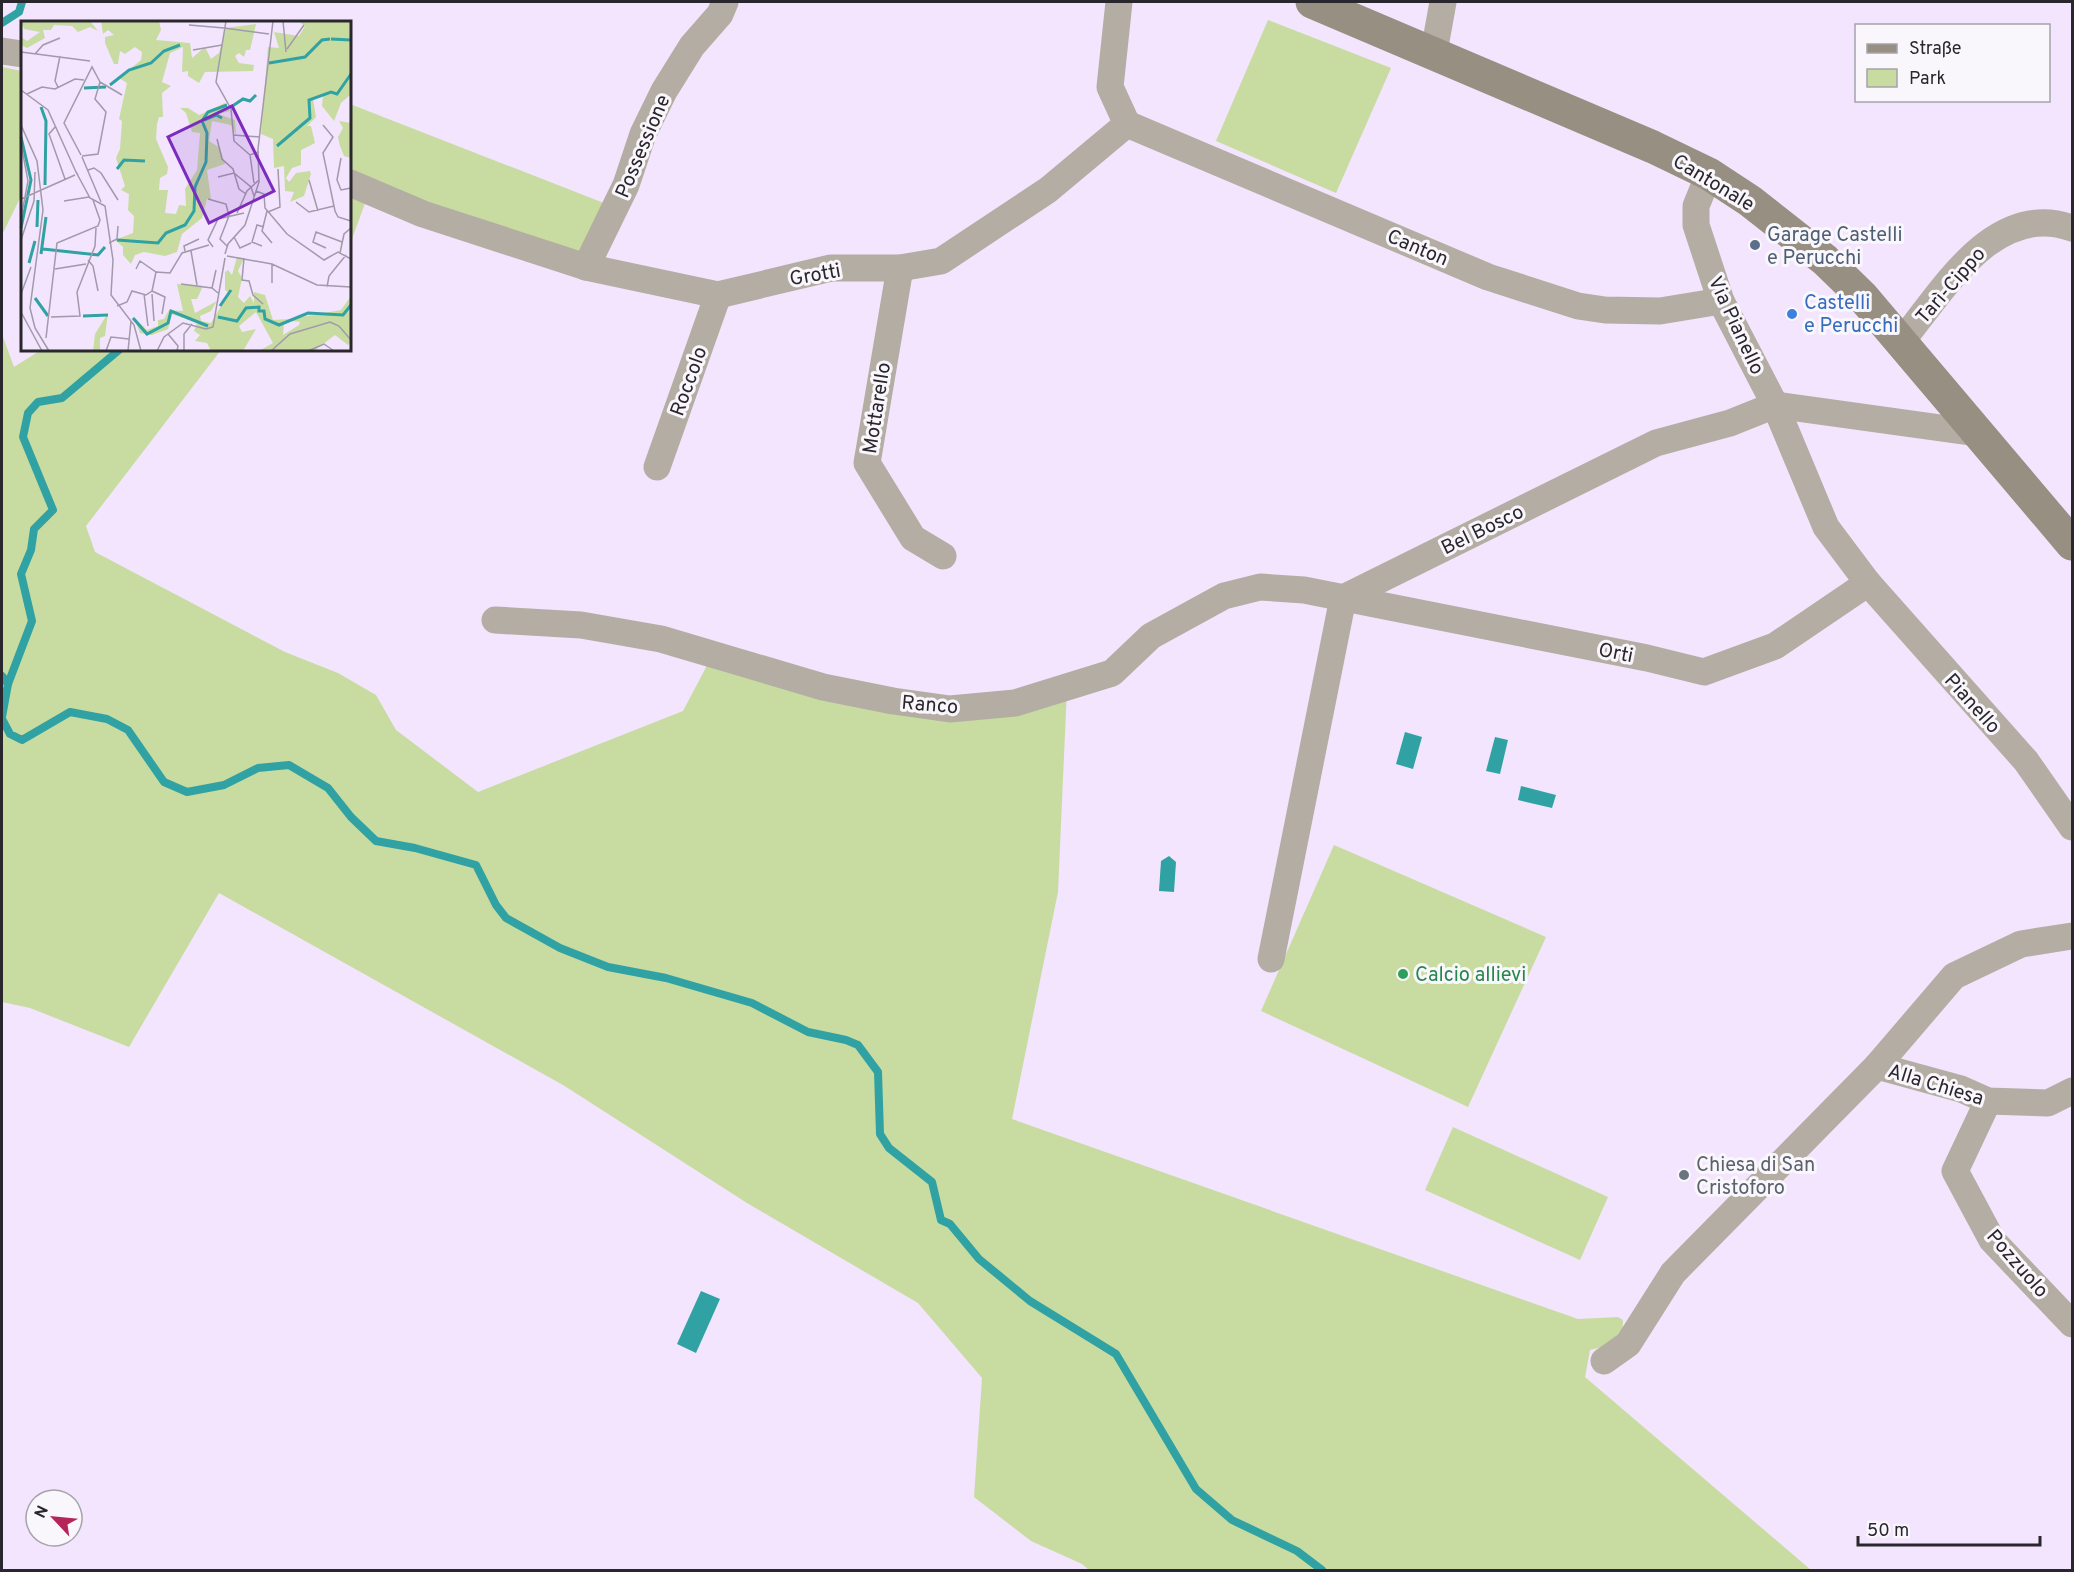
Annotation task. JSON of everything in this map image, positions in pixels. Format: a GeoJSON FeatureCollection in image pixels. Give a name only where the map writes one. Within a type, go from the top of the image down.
{"type":"FeatureCollection","features":[{"type":"Feature","properties":{"kind":"street","name":"Possessione"},"geometry":{"type":"LineString","coordinates":[[586,267],[626,185],[643,134],[664,91],[692,45],[720,14],[725,2]]}},
{"type":"Feature","properties":{"kind":"street"},"geometry":{"type":"LineString","coordinates":[[1119,2],[1110,87],[1127,124]]}},
{"type":"Feature","properties":{"kind":"street","name":"Cantonale"},"geometry":{"type":"LineString","coordinates":[[1312,2],[1653,147],[1709,174],[1750,201],[1825,260],[1862,296],[2073,544]]}},
{"type":"Feature","properties":{"kind":"street"},"geometry":{"type":"LineString","coordinates":[[1434,52],[1443,2]]}},
{"type":"Feature","properties":{"kind":"street"},"geometry":{"type":"LineString","coordinates":[[2,51],[21,54]]}},
{"type":"Feature","properties":{"kind":"street","name":"Grotti"},"geometry":{"type":"LineString","coordinates":[[351,183],[423,214],[586,267],[718,295],[831,268],[900,268],[941,261],[1048,190],[1127,124]]}},
{"type":"Feature","properties":{"kind":"street","name":"Canton"},"geometry":{"type":"LineString","coordinates":[[1127,124],[1488,277],[1578,306],[1605,310],[1660,311],[1721,301]]}},
{"type":"Feature","properties":{"kind":"street","name":"Via Pianello"},"geometry":{"type":"LineString","coordinates":[[1709,174],[1696,206],[1696,225],[1721,301],[1776,405],[1826,527],[1868,583]]}},
{"type":"Feature","properties":{"kind":"street","name":"Tarì-Cippo"},"geometry":{"type":"LineString","coordinates":[[1901,342],[1972,256],[1988,242],[2028,223],[2045,222],[2073,228]]}},
{"type":"Feature","properties":{"kind":"street","name":"Mottarello"},"geometry":{"type":"LineString","coordinates":[[900,268],[867,463],[913,538],[943,556]]}},
{"type":"Feature","properties":{"kind":"street","name":"Roccolo"},"geometry":{"type":"LineString","coordinates":[[657,467],[718,295]]}},
{"type":"Feature","properties":{"kind":"street","name":"Bel Bosco"},"geometry":{"type":"LineString","coordinates":[[1343,598],[1656,443],[1730,423],[1776,405],[1977,433]]}},
{"type":"Feature","properties":{"kind":"street","name":"Orti"},"geometry":{"type":"LineString","coordinates":[[1343,598],[1635,656],[1704,672],[1775,646],[1868,583]]}},
{"type":"Feature","properties":{"kind":"street","name":"Pianello"},"geometry":{"type":"LineString","coordinates":[[1868,583],[2026,761],[2073,827]]}},
{"type":"Feature","properties":{"kind":"street","name":"Ranco"},"geometry":{"type":"LineString","coordinates":[[495,620],[581,625],[661,639],[823,687],[893,701],[950,709],[1015,703],[1112,673],[1151,636],[1224,596],[1260,587],[1304,590],[1343,598]]}},
{"type":"Feature","properties":{"kind":"street"},"geometry":{"type":"LineString","coordinates":[[1271,959],[1343,598]]}},
{"type":"Feature","properties":{"kind":"street"},"geometry":{"type":"LineString","coordinates":[[1876,1066],[1954,976],[2021,944],[2073,936]]}},
{"type":"Feature","properties":{"kind":"street","name":"Alla Chiesa"},"geometry":{"type":"LineString","coordinates":[[1604,1361],[1616,1356],[1628,1344],[1674,1273],[1876,1066],[1961,1089],[1988,1101],[2048,1103],[2073,1091]]}},
{"type":"Feature","properties":{"kind":"street","name":"Pozzuolo"},"geometry":{"type":"LineString","coordinates":[[1988,1101],[1955,1172],[1992,1240],[2073,1324]]}},
{"type":"Feature","properties":{"kind":"green space"},"geometry":{"type":"Polygon","coordinates":[[[1268,20],[1391,68],[1336,193],[1216,141],[1268,20]]]}},
{"type":"Feature","properties":{"kind":"green space"},"geometry":{"type":"Polygon","coordinates":[[[2,67],[21,71],[21,196],[2,235],[2,67]]]}},
{"type":"Feature","properties":{"kind":"green space"},"geometry":{"type":"Polygon","coordinates":[[[351,104],[609,205],[589,266],[367,198],[351,241],[351,104]]]}},
{"type":"Feature","properties":{"kind":"green space"},"geometry":{"type":"Polygon","coordinates":[[[2,334],[14,367],[39,351],[220,351],[86,526],[95,552],[285,652],[338,673],[376,695],[396,730],[478,792],[683,711],[713,654],[893,701],[1067,688],[1058,892],[1012,1119],[1578,1319],[1618,1317],[1623,1320],[1622,1342],[1590,1350],[1585,1377],[1811,1570],[1089,1570],[1082,1564],[1031,1541],[974,1497],[982,1378],[918,1303],[747,1203],[563,1085],[219,893],[129,1047],[30,1008],[2,1002],[2,334]]]}},
{"type":"Feature","properties":{"kind":"green space","name":"Calcio allievi"},"geometry":{"type":"Polygon","coordinates":[[[1334,845],[1546,937],[1468,1107],[1261,1011],[1334,845]]]}},
{"type":"Feature","properties":{"kind":"green space"},"geometry":{"type":"Polygon","coordinates":[[[1453,1127],[1608,1197],[1580,1260],[1425,1190],[1453,1127]]]}},
{"type":"Feature","properties":{"kind":"shaded area"},"geometry":{"type":"Polygon","coordinates":[[[1405,732],[1422,737],[1413,769],[1396,764],[1405,732]]]}},
{"type":"Feature","properties":{"kind":"shaded area"},"geometry":{"type":"Polygon","coordinates":[[[1495,737],[1508,740],[1500,774],[1486,771],[1495,737]]]}},
{"type":"Feature","properties":{"kind":"shaded area"},"geometry":{"type":"Polygon","coordinates":[[[1521,786],[1556,795],[1552,808],[1518,800],[1521,786]]]}},
{"type":"Feature","properties":{"kind":"shaded area"},"geometry":{"type":"Polygon","coordinates":[[[1169,856],[1176,862],[1174,892],[1159,891],[1161,861],[1169,856]]]}},
{"type":"Feature","properties":{"kind":"shaded area"},"geometry":{"type":"Polygon","coordinates":[[[701,1291],[720,1299],[696,1353],[677,1344],[701,1291]]]}},
{"type":"Feature","properties":{"kind":"waterway"},"geometry":{"type":"LineString","coordinates":[[2,23],[19,12],[22,2]]}},
{"type":"Feature","properties":{"kind":"waterway"},"geometry":{"type":"LineString","coordinates":[[8,684],[32,621],[21,574],[31,550],[34,529],[53,510],[23,437],[28,413],[38,402],[62,398],[118,351]]}},
{"type":"Feature","properties":{"kind":"waterway"},"geometry":{"type":"LineString","coordinates":[[2,676],[8,684],[2,717]]}},
{"type":"Feature","properties":{"kind":"waterway"},"geometry":{"type":"LineString","coordinates":[[2,719],[10,734],[22,740],[70,712],[107,719],[128,730],[164,782],[187,792],[224,785],[258,768],[289,765],[328,788],[351,817],[376,841],[415,848],[476,865],[496,905],[506,918],[560,948],[608,967],[666,978],[752,1003],[808,1032],[846,1040],[858,1045],[878,1072],[880,1134],[889,1148],[932,1182],[941,1220],[950,1224],[979,1259],[1030,1301],[1116,1354],[1196,1489],[1232,1520],[1297,1551],[1322,1570]]}},
{"type":"Feature","properties":{"kind":"place","name":"Garage Castelli e Perucchi"},"geometry":{"type":"Point","coordinates":[1755,245]}},
{"type":"Feature","properties":{"kind":"place","name":"Castelli e Perucchi"},"geometry":{"type":"Point","coordinates":[1792,314]}},
{"type":"Feature","properties":{"kind":"place","name":"Calcio allievi"},"geometry":{"type":"Point","coordinates":[1403,974]}},
{"type":"Feature","properties":{"kind":"place","name":"Chiesa di San Cristoforo"},"geometry":{"type":"Point","coordinates":[1684,1175]}}]}
